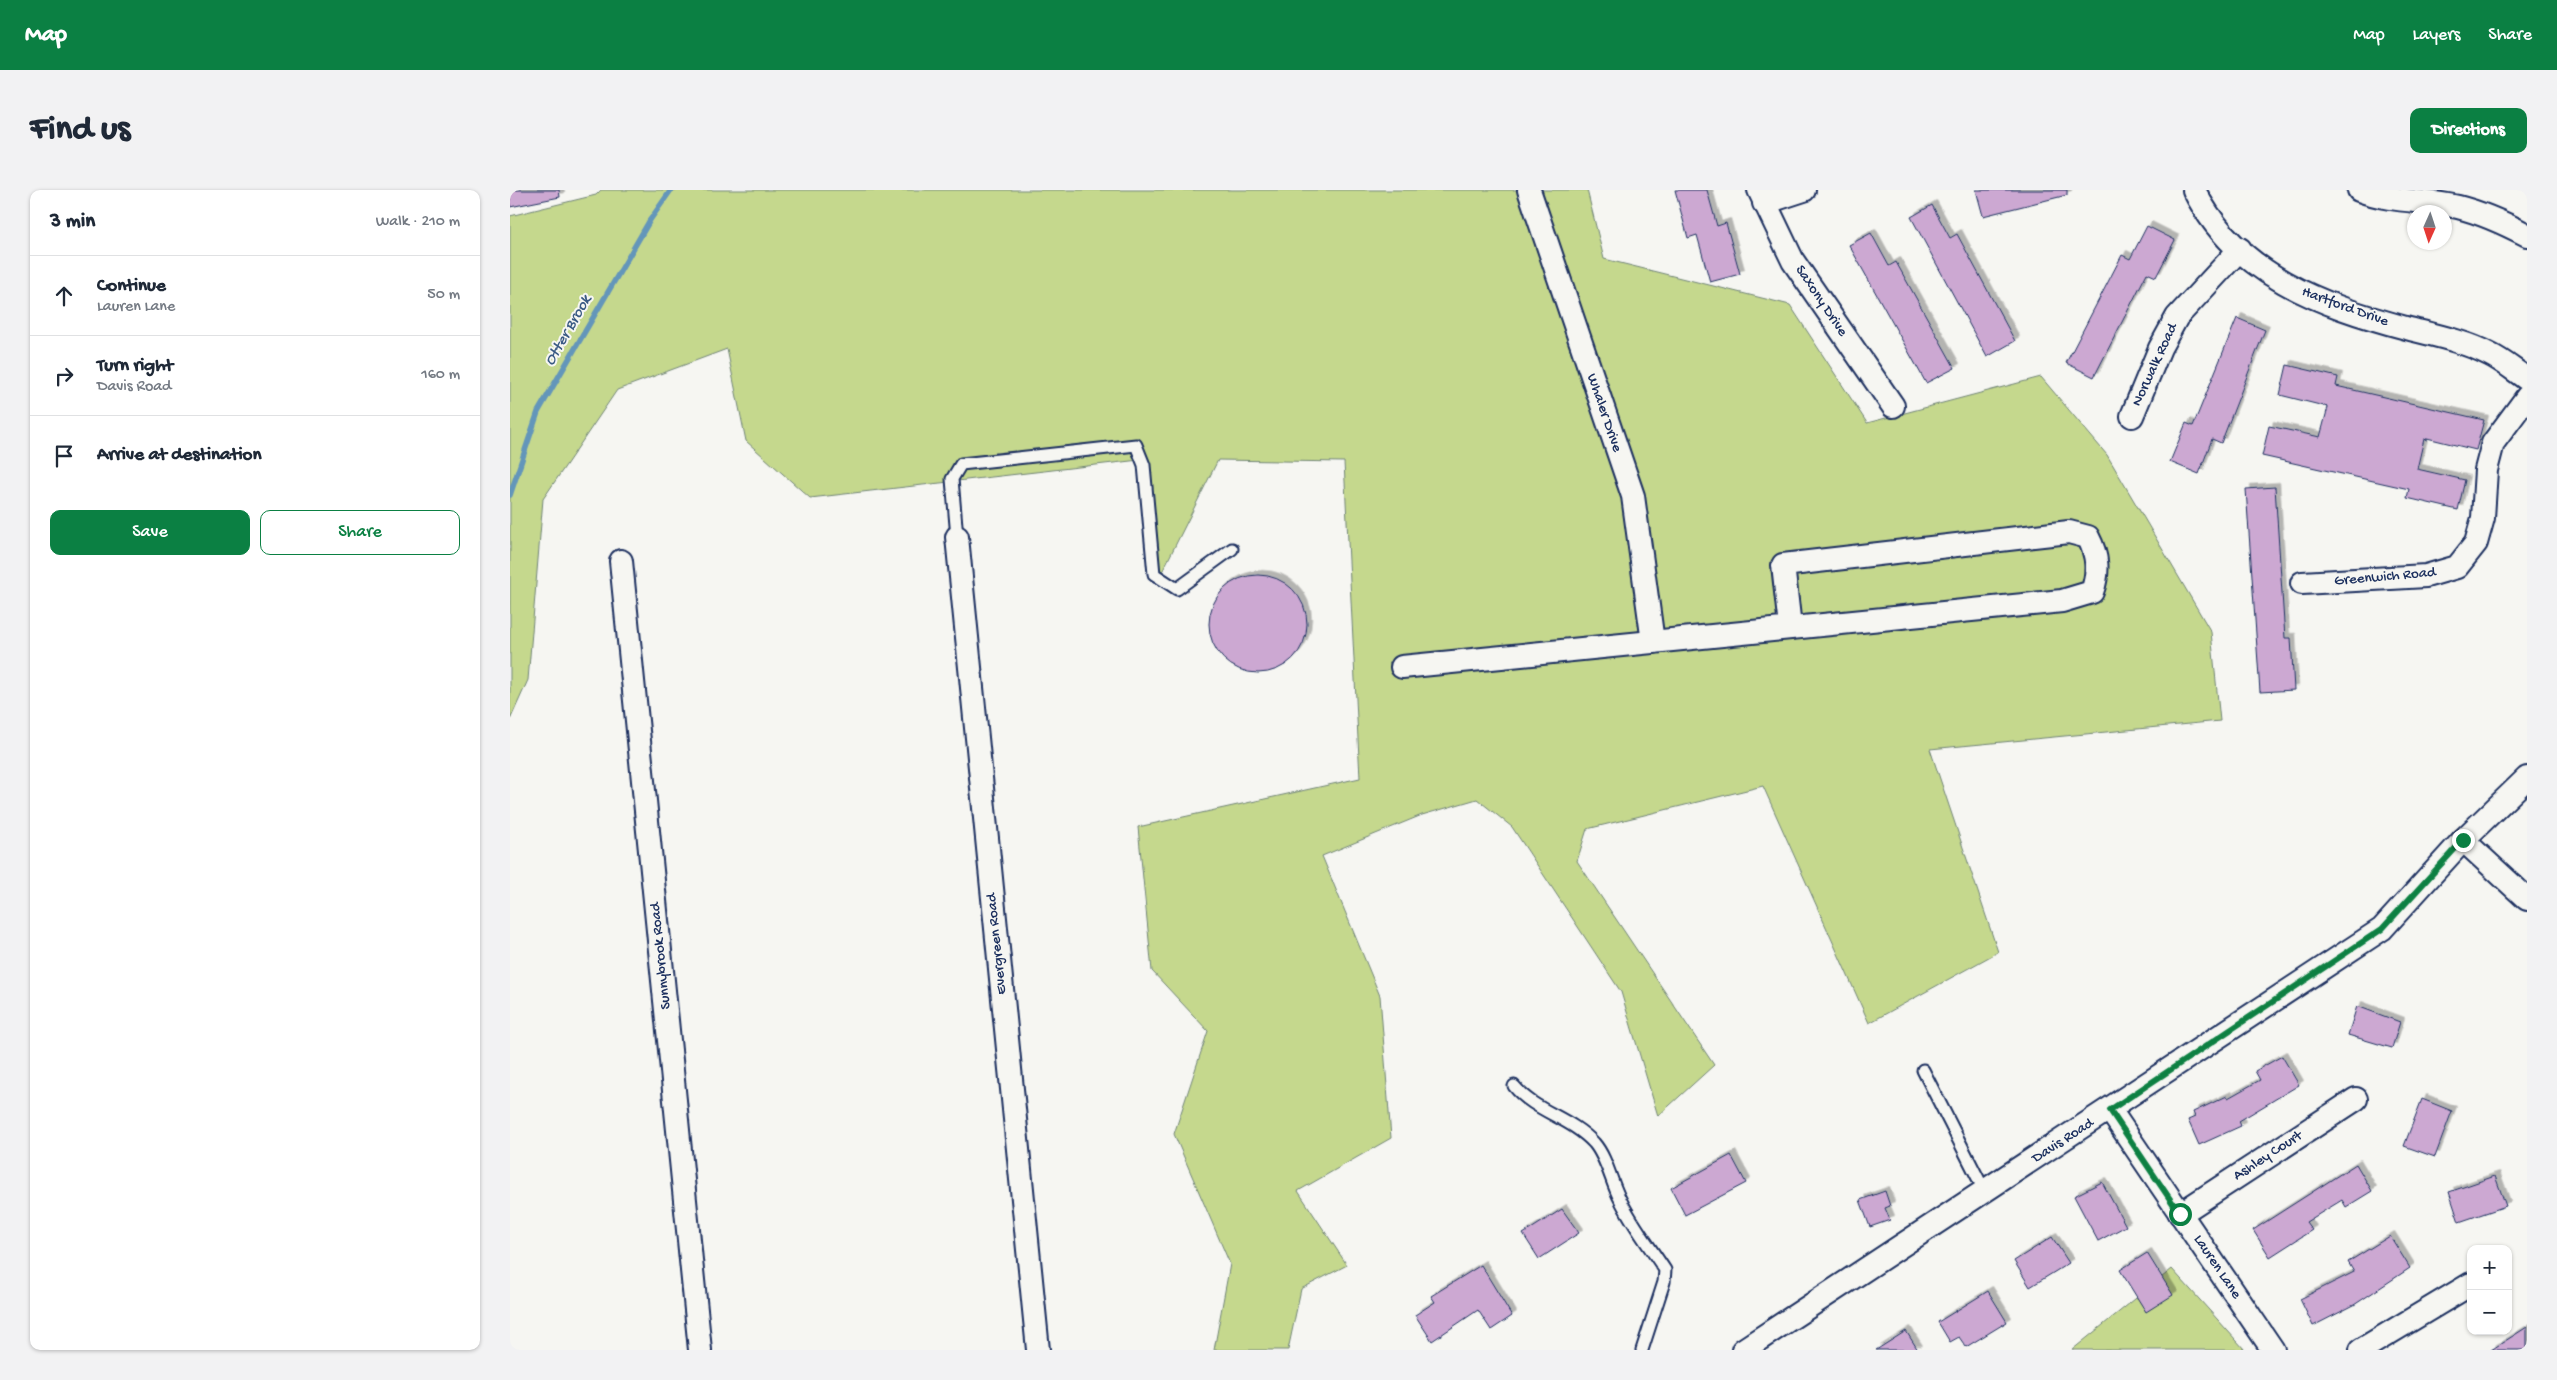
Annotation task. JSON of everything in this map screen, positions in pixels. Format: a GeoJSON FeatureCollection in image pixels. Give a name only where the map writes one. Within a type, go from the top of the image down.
{"type":"FeatureCollection","features":[{"type":"Feature","properties":{"kind":"street","name":"Whaler Drive"},"geometry":{"type":"LineString","coordinates":[[1529,190],[1632,496],[1653,642]]}},
{"type":"Feature","properties":{"kind":"street"},"geometry":{"type":"LineString","coordinates":[[1762,197],[1804,190]]}},
{"type":"Feature","properties":{"kind":"street","name":"Hartford Drive"},"geometry":{"type":"LineString","coordinates":[[2194,190],[2225,234],[2266,273],[2309,297],[2358,315],[2489,353],[2527,379]]}},
{"type":"Feature","properties":{"kind":"street"},"geometry":{"type":"LineString","coordinates":[[2359,190],[2381,198],[2458,207],[2509,226],[2527,235]]}},
{"type":"Feature","properties":{"kind":"street","name":"Saxony Drive"},"geometry":{"type":"LineString","coordinates":[[1762,197],[1793,261],[1893,406]]}},
{"type":"Feature","properties":{"kind":"street","name":"Norwalk Road"},"geometry":{"type":"LineString","coordinates":[[2132,416],[2160,348],[2177,317],[2240,249]]}},
{"type":"Feature","properties":{"kind":"street","name":"Greenwich Road"},"geometry":{"type":"LineString","coordinates":[[2302,583],[2426,576],[2457,568],[2476,543],[2483,518],[2486,470],[2494,443],[2527,397]]}},
{"type":"Feature","properties":{"kind":"street"},"geometry":{"type":"LineString","coordinates":[[1402,667],[2062,601],[2092,592],[2098,577],[2095,551],[2088,537],[2069,532],[1783,565],[1790,627]]}},
{"type":"Feature","properties":{"kind":"street","name":"Evergreen Road"},"geometry":{"type":"LineString","coordinates":[[957,537],[1038,1350]]}},
{"type":"Feature","properties":{"kind":"street","name":"Sunnybrook Road"},"geometry":{"type":"LineString","coordinates":[[621,561],[700,1350]]}},
{"type":"Feature","properties":{"kind":"street","name":"Davis Road"},"geometry":{"type":"LineString","coordinates":[[1743,1350],[2382,929],[2463,840],[2527,778]]}},
{"type":"Feature","properties":{"kind":"street"},"geometry":{"type":"LineString","coordinates":[[2463,840],[2527,899]]}},
{"type":"Feature","properties":{"kind":"street","name":"Ashley Court"},"geometry":{"type":"LineString","coordinates":[[2180,1214],[2356,1099]]}},
{"type":"Feature","properties":{"kind":"street","name":"Lauren Lane"},"geometry":{"type":"LineString","coordinates":[[2110,1110],[2268,1348]]}},
{"type":"Feature","properties":{"kind":"street"},"geometry":{"type":"LineString","coordinates":[[2361,1350],[2467,1286]]}},
{"type":"Feature","properties":{"kind":"lane"},"geometry":{"type":"LineString","coordinates":[[957,537],[952,479],[961,464],[1136,445],[1144,465],[1154,574],[1177,589],[1232,549]]}},
{"type":"Feature","properties":{"kind":"lane"},"geometry":{"type":"LineString","coordinates":[[1923,1070],[1985,1192]]}},
{"type":"Feature","properties":{"kind":"lane"},"geometry":{"type":"LineString","coordinates":[[1514,1086],[1522,1096],[1537,1106],[1580,1129],[1596,1146],[1620,1199],[1665,1270],[1664,1282],[1642,1350]]}},
{"type":"Feature","properties":{"kind":"green space"},"geometry":{"type":"Polygon","coordinates":[[[601,190],[1587,190],[1604,259],[1790,305],[1867,423],[2041,377],[2107,455],[2211,632],[2220,721],[1930,749],[1998,952],[1869,1023],[1763,786],[1587,829],[1577,861],[1714,1065],[1658,1116],[1621,992],[1512,827],[1477,799],[1422,815],[1322,856],[1380,996],[1391,1138],[1298,1191],[1347,1265],[1301,1289],[1288,1350],[1214,1350],[1230,1264],[1174,1134],[1208,1031],[1152,971],[1138,827],[1360,778],[1344,462],[1218,460],[1159,578],[1148,459],[810,498],[746,441],[727,349],[617,390],[543,499],[528,680],[510,720],[510,216],[596,195],[601,190]]]}},
{"type":"Feature","properties":{"kind":"green space"},"geometry":{"type":"Polygon","coordinates":[[[2172,1269],[2245,1350],[2072,1350],[2172,1269]]]}},
{"type":"Feature","properties":{"kind":"building"},"geometry":{"type":"Polygon","coordinates":[[[510,190],[559,190],[560,197],[510,207],[510,190]]]}},
{"type":"Feature","properties":{"kind":"building"},"geometry":{"type":"Polygon","coordinates":[[[1675,190],[1707,190],[1717,226],[1726,223],[1740,274],[1710,282],[1697,235],[1688,238],[1675,190]]]}},
{"type":"Feature","properties":{"kind":"building"},"geometry":{"type":"Polygon","coordinates":[[[1976,190],[2067,190],[2067,195],[1983,216],[1976,190]]]}},
{"type":"Feature","properties":{"kind":"building"},"geometry":{"type":"Polygon","coordinates":[[[1932,205],[1950,238],[1957,234],[2015,341],[1987,357],[1911,217],[1932,205]]]}},
{"type":"Feature","properties":{"kind":"building"},"geometry":{"type":"Polygon","coordinates":[[[2147,226],[2175,240],[2156,277],[2147,273],[2094,377],[2066,363],[2122,255],[2130,259],[2147,226]]]}},
{"type":"Feature","properties":{"kind":"building"},"geometry":{"type":"Polygon","coordinates":[[[1871,233],[1889,266],[1896,262],[1955,368],[1926,383],[1849,245],[1871,233]]]}},
{"type":"Feature","properties":{"kind":"building"},"geometry":{"type":"Polygon","coordinates":[[[2237,318],[2265,330],[2221,443],[2212,439],[2199,474],[2170,462],[2186,423],[2193,426],[2237,318]]]}},
{"type":"Feature","properties":{"kind":"building"},"geometry":{"type":"Polygon","coordinates":[[[2287,365],[2338,377],[2336,386],[2484,420],[2476,450],[2427,438],[2427,440],[2424,439],[2417,469],[2465,480],[2458,510],[2407,498],[2409,489],[2262,456],[2269,426],[2320,437],[2328,407],[2280,395],[2287,365]]]}},
{"type":"Feature","properties":{"kind":"building"},"geometry":{"type":"Polygon","coordinates":[[[2275,487],[2285,638],[2291,638],[2294,690],[2260,692],[2246,489],[2275,487]]]}},
{"type":"Feature","properties":{"kind":"building"},"geometry":{"type":"Polygon","coordinates":[[[1258,575],[1277,579],[1292,590],[1303,605],[1307,624],[1303,643],[1292,658],[1277,669],[1258,673],[1239,669],[1224,658],[1213,643],[1209,624],[1213,605],[1224,590],[1239,579],[1258,575]]]}},
{"type":"Feature","properties":{"kind":"building"},"geometry":{"type":"Polygon","coordinates":[[[2357,1006],[2400,1022],[2392,1048],[2348,1035],[2357,1006]]]}},
{"type":"Feature","properties":{"kind":"building"},"geometry":{"type":"Polygon","coordinates":[[[2282,1056],[2299,1085],[2239,1121],[2241,1126],[2199,1145],[2188,1120],[2195,1117],[2193,1112],[2227,1096],[2228,1098],[2260,1080],[2255,1071],[2282,1056]]]}},
{"type":"Feature","properties":{"kind":"building"},"geometry":{"type":"Polygon","coordinates":[[[2422,1099],[2452,1111],[2435,1157],[2404,1146],[2422,1099]]]}},
{"type":"Feature","properties":{"kind":"building"},"geometry":{"type":"Polygon","coordinates":[[[1731,1155],[1746,1183],[1685,1215],[1671,1188],[1731,1155]]]}},
{"type":"Feature","properties":{"kind":"building"},"geometry":{"type":"Polygon","coordinates":[[[2356,1164],[2372,1191],[2346,1207],[2342,1200],[2306,1222],[2312,1230],[2270,1257],[2253,1230],[2356,1164]]]}},
{"type":"Feature","properties":{"kind":"building"},"geometry":{"type":"Polygon","coordinates":[[[2495,1176],[2506,1206],[2459,1222],[2449,1192],[2495,1176]]]}},
{"type":"Feature","properties":{"kind":"building"},"geometry":{"type":"Polygon","coordinates":[[[2102,1182],[2126,1226],[2098,1241],[2074,1196],[2102,1182]]]}},
{"type":"Feature","properties":{"kind":"building"},"geometry":{"type":"Polygon","coordinates":[[[1885,1191],[1890,1206],[1885,1208],[1890,1220],[1870,1227],[1860,1200],[1885,1191]]]}},
{"type":"Feature","properties":{"kind":"building"},"geometry":{"type":"Polygon","coordinates":[[[1562,1209],[1579,1233],[1539,1259],[1523,1234],[1562,1209]]]}},
{"type":"Feature","properties":{"kind":"building"},"geometry":{"type":"Polygon","coordinates":[[[2390,1236],[2410,1268],[2354,1305],[2313,1326],[2300,1299],[2354,1272],[2348,1262],[2390,1236]]]}},
{"type":"Feature","properties":{"kind":"building"},"geometry":{"type":"Polygon","coordinates":[[[2052,1237],[2069,1263],[2030,1287],[2014,1261],[2052,1237]]]}},
{"type":"Feature","properties":{"kind":"building"},"geometry":{"type":"Polygon","coordinates":[[[2147,1253],[2173,1295],[2146,1312],[2120,1270],[2147,1253]]]}},
{"type":"Feature","properties":{"kind":"building"},"geometry":{"type":"Polygon","coordinates":[[[1481,1265],[1512,1316],[1491,1330],[1478,1310],[1432,1341],[1415,1315],[1435,1302],[1431,1296],[1481,1265]]]}},
{"type":"Feature","properties":{"kind":"building"},"geometry":{"type":"Polygon","coordinates":[[[1988,1291],[2007,1322],[1966,1347],[1959,1337],[1950,1342],[1938,1322],[1988,1291]]]}},
{"type":"Feature","properties":{"kind":"building"},"geometry":{"type":"Polygon","coordinates":[[[2527,1327],[2527,1350],[2491,1350],[2527,1327]]]}},
{"type":"Feature","properties":{"kind":"building"},"geometry":{"type":"Polygon","coordinates":[[[1906,1331],[1918,1350],[1876,1350],[1906,1331]]]}},
{"type":"Feature","properties":{"kind":"waterway","name":"Otter Brook"},"geometry":{"type":"LineString","coordinates":[[510,495],[538,412],[650,220],[671,190]]}},
{"type":"Feature","properties":{"kind":"route"},"geometry":{"type":"LineString","coordinates":[[2180,1214],[2110,1110],[2146,1084],[2382,929],[2463,840]]}}]}
